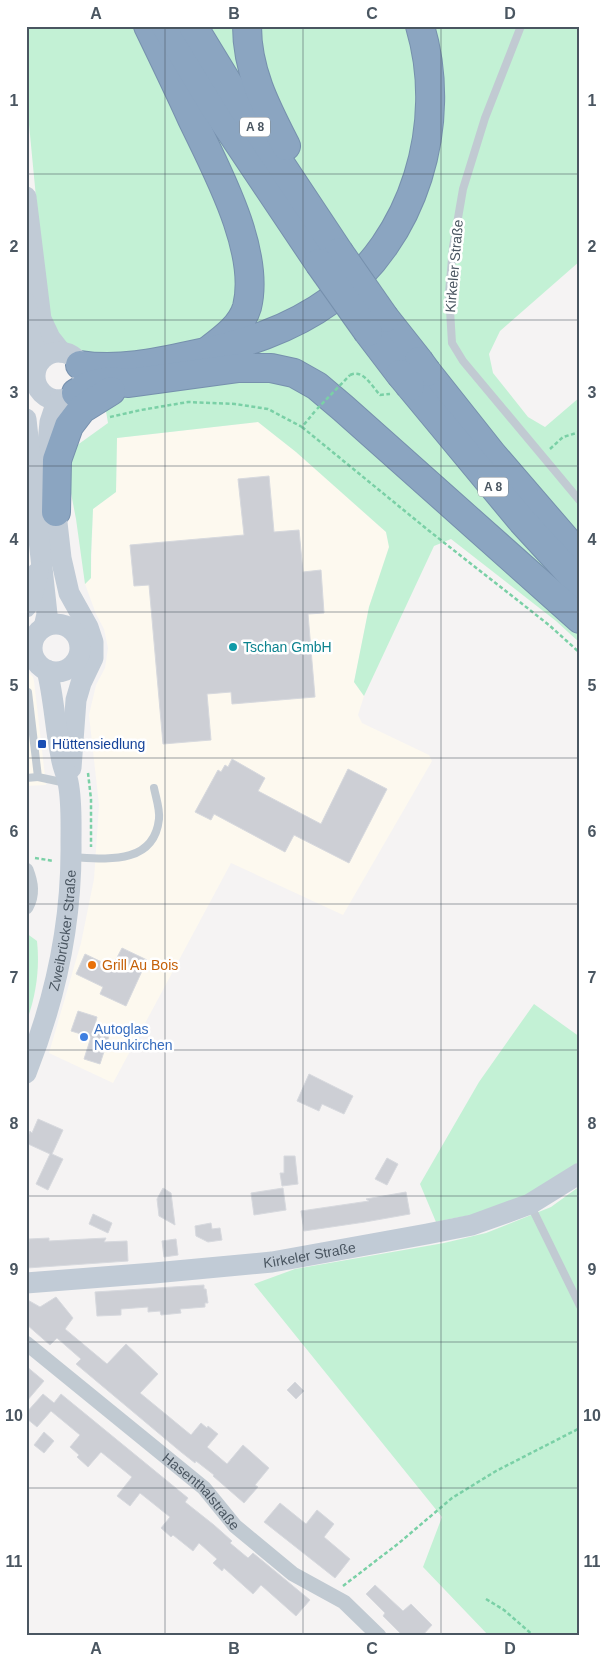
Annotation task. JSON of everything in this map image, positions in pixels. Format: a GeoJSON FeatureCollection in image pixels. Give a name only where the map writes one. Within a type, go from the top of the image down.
{"type":"FeatureCollection","features":[{"type":"Feature","properties":{"kind":"highway"},"geometry":{"type":"LineString","coordinates":[[148,26],[207,149],[232,207],[243,239],[250,272],[247,308],[239,324],[220,342],[205,352]]}},
{"type":"Feature","properties":{"kind":"highway","name":"A 8"},"geometry":{"type":"LineString","coordinates":[[166,26],[223,119],[329,258],[522,521],[580,584]]}},
{"type":"Feature","properties":{"kind":"highway","name":"A 8"},"geometry":{"type":"LineString","coordinates":[[193,26],[240,104],[320,225],[329,258]]}},
{"type":"Feature","properties":{"kind":"highway"},"geometry":{"type":"LineString","coordinates":[[247,26],[247,46],[254,77],[320,225]]}},
{"type":"Feature","properties":{"kind":"highway"},"geometry":{"type":"LineString","coordinates":[[70,358],[96,368],[132,366],[250,342],[281,329],[332,300],[362,274],[396,227],[412,194],[421,169],[428,134],[431,104],[428,64],[420,26]]}},
{"type":"Feature","properties":{"kind":"highway"},"geometry":{"type":"LineString","coordinates":[[68,397],[88,386],[107,382],[129,383],[238,368],[271,368],[294,373],[317,386],[343,408],[580,619]]}},
{"type":"Feature","properties":{"kind":"highway","name":"A 8"},"geometry":{"type":"LineString","coordinates":[[414,373],[492,454],[580,556]]}},
{"type":"Feature","properties":{"kind":"highway"},"geometry":{"type":"LineString","coordinates":[[56,512],[57,460],[69,426],[82,409],[101,396],[129,383]]}},
{"type":"Feature","properties":{"kind":"main road"},"geometry":{"type":"LineString","coordinates":[[26,197],[41,319],[50,338],[82,372],[80,387],[68,397],[46,396],[36,385]]}},
{"type":"Feature","properties":{"kind":"main road"},"geometry":{"type":"LineString","coordinates":[[26,304],[30,334],[39,362]]}},
{"type":"Feature","properties":{"kind":"main road"},"geometry":{"type":"LineString","coordinates":[[35,635],[57,624],[69,628],[74,633],[80,646],[76,660],[71,666],[43,664],[32,644],[35,635],[48,614],[39,544],[35,492],[33,436],[37,399],[34,377],[35,369],[39,362],[48,354],[70,358]]}},
{"type":"Feature","properties":{"kind":"main road","name":"Zweibrücker Straße"},"geometry":{"type":"LineString","coordinates":[[68,397],[54,410],[50,422],[48,444],[61,558],[62,600],[69,628]]}},
{"type":"Feature","properties":{"kind":"main road"},"geometry":{"type":"LineString","coordinates":[[26,419],[35,492]]}},
{"type":"Feature","properties":{"kind":"main road"},"geometry":{"type":"LineString","coordinates":[[26,606],[31,599],[38,573],[39,544]]}},
{"type":"Feature","properties":{"kind":"main road","name":"Zweibrücker Straße"},"geometry":{"type":"LineString","coordinates":[[61,558],[69,593],[88,628],[93,642],[93,658],[80,683],[76,700],[80,765],[68,783]]}},
{"type":"Feature","properties":{"kind":"main road","name":"Zweibrücker Straße"},"geometry":{"type":"LineString","coordinates":[[43,664],[64,685],[80,765]]}},
{"type":"Feature","properties":{"kind":"main road","name":"Zweibrücker Straße"},"geometry":{"type":"LineString","coordinates":[[27,1071],[40,1037],[61,959],[78,860],[68,783],[61,758],[51,686],[43,664]]}},
{"type":"Feature","properties":{"kind":"main road","name":"Kirkeler Straße"},"geometry":{"type":"LineString","coordinates":[[26,1283],[154,1274],[272,1262],[472,1225],[530,1204],[580,1173]]}},
{"type":"Feature","properties":{"kind":"street"},"geometry":{"type":"LineString","coordinates":[[26,907],[31,898],[29,864]]}},
{"type":"Feature","properties":{"kind":"street","name":"Hasenthalstraße"},"geometry":{"type":"LineString","coordinates":[[26,1343],[204,1488],[235,1526],[294,1574],[344,1602],[379,1636]]}},
{"type":"Feature","properties":{"kind":"lane","name":"Kirkeler Straße"},"geometry":{"type":"LineString","coordinates":[[521,26],[485,118],[463,189],[453,247],[449,293],[450,329],[452,343],[463,361],[580,501]]}},
{"type":"Feature","properties":{"kind":"lane"},"geometry":{"type":"LineString","coordinates":[[26,692],[28,692],[30,745],[38,777]]}},
{"type":"Feature","properties":{"kind":"lane"},"geometry":{"type":"LineString","coordinates":[[26,778],[38,777],[68,783]]}},
{"type":"Feature","properties":{"kind":"lane"},"geometry":{"type":"LineString","coordinates":[[78,860],[134,855],[145,849],[154,839],[159,819],[154,788]]}},
{"type":"Feature","properties":{"kind":"lane"},"geometry":{"type":"LineString","coordinates":[[530,1204],[580,1306]]}},
{"type":"Feature","properties":{"kind":"path"},"geometry":{"type":"LineString","coordinates":[[302,426],[350,375]]}},
{"type":"Feature","properties":{"kind":"path"},"geometry":{"type":"LineString","coordinates":[[105,420],[113,416],[188,402],[235,404],[268,409],[302,426],[428,530],[549,625],[580,653]]}},
{"type":"Feature","properties":{"kind":"path"},"geometry":{"type":"LineString","coordinates":[[541,456],[563,437],[580,432]]}},
{"type":"Feature","properties":{"kind":"path"},"geometry":{"type":"LineString","coordinates":[[29,864],[78,860],[91,799],[80,765]]}},
{"type":"Feature","properties":{"kind":"path"},"geometry":{"type":"LineString","coordinates":[[333,1596],[452,1498],[496,1471],[580,1428]]}},
{"type":"Feature","properties":{"kind":"path"},"geometry":{"type":"LineString","coordinates":[[486,1598],[504,1610],[534,1636]]}},
{"type":"Feature","properties":{"kind":"shaded area"},"geometry":{"type":"Polygon","coordinates":[[[258,422],[296,452],[386,532],[390,547],[369,607],[354,682],[364,696],[358,715],[362,723],[429,755],[432,761],[343,915],[231,863],[113,1083],[49,1053],[81,943],[94,879],[99,805],[89,715],[96,685],[105,668],[108,648],[104,629],[96,614],[85,584],[91,578],[93,509],[116,492],[117,438],[258,422]]]}},
{"type":"Feature","properties":{"kind":"shaded area"},"geometry":{"type":"Polygon","coordinates":[[[26,670],[33,677],[34,681],[46,785],[26,786],[26,670]]]}},
{"type":"Feature","properties":{"kind":"green space"},"geometry":{"type":"Polygon","coordinates":[[[26,26],[580,26],[580,261],[500,331],[489,354],[493,373],[528,417],[545,427],[580,397],[580,643],[556,621],[451,539],[434,546],[364,696],[354,682],[369,607],[389,547],[386,532],[296,452],[258,422],[117,438],[116,492],[93,509],[91,578],[85,584],[70,488],[72,455],[76,446],[108,423],[98,364],[87,360],[56,337],[47,312],[26,93],[26,26]]]}},
{"type":"Feature","properties":{"kind":"green space"},"geometry":{"type":"Polygon","coordinates":[[[26,933],[37,941],[38,962],[35,993],[26,1023],[26,933]]]}},
{"type":"Feature","properties":{"kind":"green space"},"geometry":{"type":"Polygon","coordinates":[[[534,1004],[580,1037],[580,1161],[546,1184],[510,1203],[485,1212],[436,1222],[420,1184],[479,1082],[534,1004]]]}},
{"type":"Feature","properties":{"kind":"green space"},"geometry":{"type":"Polygon","coordinates":[[[580,1186],[580,1636],[489,1636],[423,1567],[442,1517],[254,1284],[295,1269],[444,1243],[486,1233],[551,1207],[580,1186]]]}},
{"type":"Feature","properties":{"kind":"building","name":"Tschan GmbH"},"geometry":{"type":"Polygon","coordinates":[[[269,476],[274,532],[299,530],[303,572],[321,570],[324,613],[308,614],[315,697],[232,704],[231,692],[207,694],[211,740],[163,744],[149,585],[134,586],[130,545],[244,535],[238,479],[269,476]]]}},
{"type":"Feature","properties":{"kind":"building"},"geometry":{"type":"Polygon","coordinates":[[[232,759],[265,778],[258,791],[321,824],[348,769],[387,789],[349,863],[294,835],[285,852],[214,814],[211,820],[195,812],[218,770],[221,772],[225,765],[228,767],[232,759]]]}},
{"type":"Feature","properties":{"kind":"building"},"geometry":{"type":"Polygon","coordinates":[[[122,948],[147,960],[126,1006],[100,994],[103,987],[76,974],[85,954],[112,967],[122,948]]]}},
{"type":"Feature","properties":{"kind":"building"},"geometry":{"type":"Polygon","coordinates":[[[78,1011],[97,1017],[95,1025],[111,1030],[100,1064],[84,1059],[91,1037],[71,1031],[78,1011]]]}},
{"type":"Feature","properties":{"kind":"building"},"geometry":{"type":"Polygon","coordinates":[[[309,1074],[353,1096],[344,1114],[322,1104],[319,1111],[297,1101],[309,1074]]]}},
{"type":"Feature","properties":{"kind":"building"},"geometry":{"type":"Polygon","coordinates":[[[38,1119],[63,1130],[52,1154],[63,1159],[48,1190],[36,1184],[50,1154],[26,1143],[30,1131],[32,1133],[38,1119]]]}},
{"type":"Feature","properties":{"kind":"building"},"geometry":{"type":"Polygon","coordinates":[[[284,1156],[295,1156],[298,1184],[282,1186],[280,1173],[284,1173],[284,1156]]]}},
{"type":"Feature","properties":{"kind":"building"},"geometry":{"type":"Polygon","coordinates":[[[387,1158],[398,1164],[387,1185],[375,1179],[387,1158]]]}},
{"type":"Feature","properties":{"kind":"building"},"geometry":{"type":"Polygon","coordinates":[[[163,1188],[171,1193],[175,1225],[159,1216],[157,1199],[163,1188]]]}},
{"type":"Feature","properties":{"kind":"building"},"geometry":{"type":"Polygon","coordinates":[[[283,1188],[286,1210],[254,1215],[251,1193],[283,1188]]]}},
{"type":"Feature","properties":{"kind":"building"},"geometry":{"type":"Polygon","coordinates":[[[406,1192],[410,1214],[304,1231],[301,1211],[369,1201],[366,1199],[406,1192]]]}},
{"type":"Feature","properties":{"kind":"building"},"geometry":{"type":"Polygon","coordinates":[[[93,1214],[112,1223],[108,1233],[89,1224],[93,1214]]]}},
{"type":"Feature","properties":{"kind":"building"},"geometry":{"type":"Polygon","coordinates":[[[211,1223],[212,1229],[220,1228],[222,1240],[208,1242],[196,1236],[195,1226],[211,1223]]]}},
{"type":"Feature","properties":{"kind":"building"},"geometry":{"type":"Polygon","coordinates":[[[49,1238],[49,1241],[106,1238],[104,1242],[127,1241],[128,1261],[27,1268],[26,1243],[29,1242],[29,1239],[49,1238]]]}},
{"type":"Feature","properties":{"kind":"building"},"geometry":{"type":"Polygon","coordinates":[[[176,1239],[178,1255],[164,1257],[162,1241],[176,1239]]]}},
{"type":"Feature","properties":{"kind":"building"},"geometry":{"type":"Polygon","coordinates":[[[204,1285],[208,1303],[205,1303],[205,1307],[180,1309],[181,1313],[161,1315],[160,1311],[148,1312],[148,1307],[121,1309],[121,1315],[97,1316],[95,1292],[204,1285]]]}},
{"type":"Feature","properties":{"kind":"building"},"geometry":{"type":"Polygon","coordinates":[[[56,1297],[73,1318],[65,1329],[107,1364],[126,1344],[158,1374],[140,1393],[191,1435],[201,1423],[218,1434],[207,1447],[227,1464],[243,1445],[269,1468],[255,1485],[258,1487],[244,1503],[214,1475],[181,1452],[76,1364],[81,1359],[57,1338],[50,1345],[26,1324],[26,1299],[40,1307],[56,1297]]]}},
{"type":"Feature","properties":{"kind":"building"},"geometry":{"type":"Polygon","coordinates":[[[26,1366],[44,1381],[26,1402],[26,1366]]]}},
{"type":"Feature","properties":{"kind":"building"},"geometry":{"type":"Polygon","coordinates":[[[295,1382],[304,1391],[296,1399],[287,1390],[295,1382]]]}},
{"type":"Feature","properties":{"kind":"building"},"geometry":{"type":"Polygon","coordinates":[[[43,1394],[54,1403],[61,1394],[188,1498],[185,1502],[232,1541],[230,1543],[248,1558],[253,1553],[310,1600],[296,1616],[261,1585],[253,1594],[224,1568],[222,1571],[213,1563],[217,1559],[199,1543],[193,1551],[173,1535],[171,1537],[161,1528],[170,1517],[140,1493],[130,1506],[117,1496],[132,1477],[101,1452],[88,1467],[70,1447],[80,1435],[51,1411],[37,1427],[26,1418],[26,1413],[43,1394]]]}},
{"type":"Feature","properties":{"kind":"building"},"geometry":{"type":"Polygon","coordinates":[[[44,1432],[54,1441],[44,1453],[34,1445],[44,1432]]]}},
{"type":"Feature","properties":{"kind":"building"},"geometry":{"type":"Polygon","coordinates":[[[280,1503],[306,1524],[317,1510],[334,1524],[324,1537],[350,1559],[335,1578],[264,1522],[280,1503]]]}},
{"type":"Feature","properties":{"kind":"building"},"geometry":{"type":"Polygon","coordinates":[[[375,1585],[403,1611],[411,1604],[432,1625],[422,1636],[403,1636],[383,1616],[385,1613],[366,1594],[375,1585]]]}},
{"type":"Feature","properties":{"kind":"place","name":"Tschan GmbH"},"geometry":{"type":"Point","coordinates":[233,647]}},
{"type":"Feature","properties":{"kind":"place","name":"Hüttensiedlung"},"geometry":{"type":"Point","coordinates":[42,744]}},
{"type":"Feature","properties":{"kind":"place","name":"Grill Au Bois"},"geometry":{"type":"Point","coordinates":[92,965]}},
{"type":"Feature","properties":{"kind":"place","name":"Autoglas Neunkirchen"},"geometry":{"type":"Point","coordinates":[84,1037]}}]}
